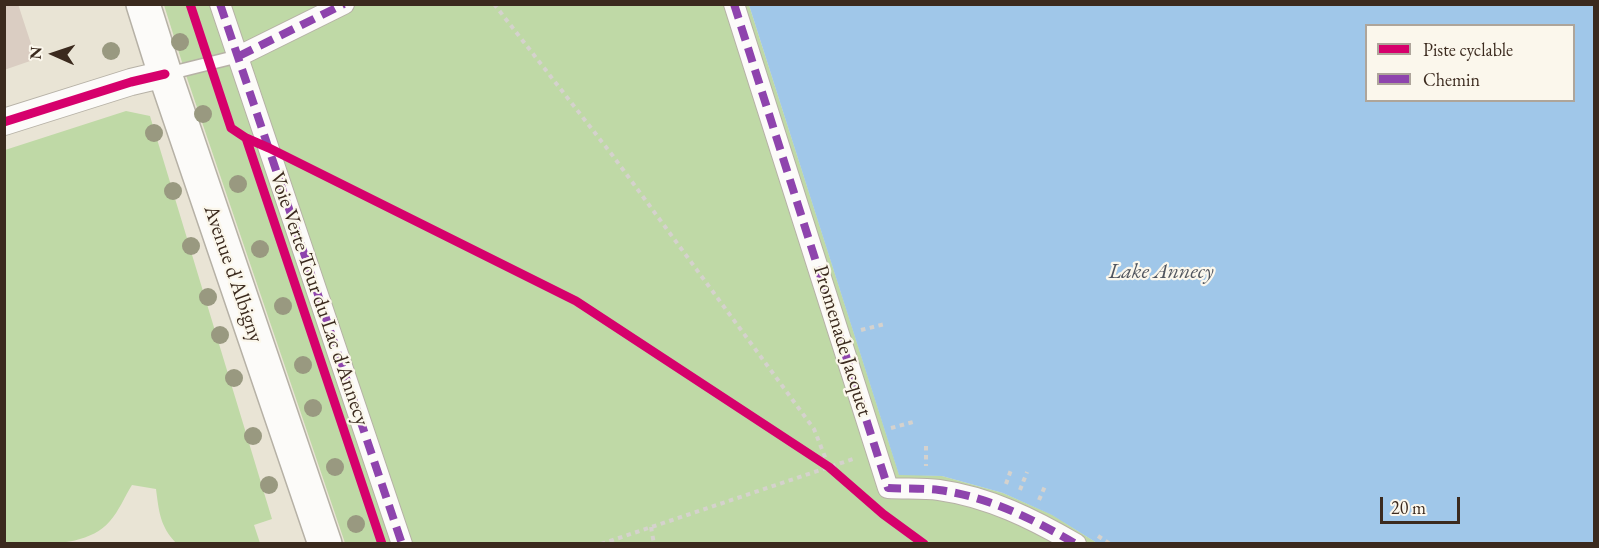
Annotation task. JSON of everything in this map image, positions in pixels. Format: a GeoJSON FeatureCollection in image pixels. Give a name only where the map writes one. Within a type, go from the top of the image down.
{"type":"FeatureCollection","features":[{"type":"Feature","properties":{"kind":"main road","name":"Avenue d'Albigny"},"geometry":{"type":"LineString","coordinates":[[143,4],[326,543]]}},
{"type":"Feature","properties":{"kind":"street"},"geometry":{"type":"LineString","coordinates":[[220,4],[402,543]]}},
{"type":"Feature","properties":{"kind":"street"},"geometry":{"type":"LineString","coordinates":[[239,56],[344,4]]}},
{"type":"Feature","properties":{"kind":"street","name":"Promenade Jacquet"},"geometry":{"type":"LineString","coordinates":[[734,4],[888,488],[939,490],[998,504],[1076,543]]}},
{"type":"Feature","properties":{"kind":"street"},"geometry":{"type":"LineString","coordinates":[[4,122],[131,82],[165,74]]}},
{"type":"Feature","properties":{"kind":"lane"},"geometry":{"type":"LineString","coordinates":[[165,74],[239,56]]}},
{"type":"Feature","properties":{"kind":"path"},"geometry":{"type":"LineString","coordinates":[[494,4],[613,156],[814,429],[829,467]]}},
{"type":"Feature","properties":{"kind":"path"},"geometry":{"type":"LineString","coordinates":[[888,419],[891,429],[913,422]]}},
{"type":"Feature","properties":{"kind":"path"},"geometry":{"type":"LineString","coordinates":[[926,446],[926,470]]}},
{"type":"Feature","properties":{"kind":"path"},"geometry":{"type":"LineString","coordinates":[[819,461],[838,475]]}},
{"type":"Feature","properties":{"kind":"path"},"geometry":{"type":"LineString","coordinates":[[601,543],[829,467]]}},
{"type":"Feature","properties":{"kind":"path"},"geometry":{"type":"LineString","coordinates":[[1005,488],[1012,467]]}},
{"type":"Feature","properties":{"kind":"path"},"geometry":{"type":"LineString","coordinates":[[1018,494],[1027,472]]}},
{"type":"Feature","properties":{"kind":"path"},"geometry":{"type":"LineString","coordinates":[[1039,502],[1046,484]]}},
{"type":"Feature","properties":{"kind":"path"},"geometry":{"type":"LineString","coordinates":[[651,527],[654,543]]}},
{"type":"Feature","properties":{"kind":"green space"},"geometry":{"type":"Polygon","coordinates":[[[164,5],[749,5],[899,474],[942,476],[1003,493],[1053,515],[1097,543],[345,543],[164,5]]]}},
{"type":"Feature","properties":{"kind":"green space"},"geometry":{"type":"Polygon","coordinates":[[[126,111],[150,116],[272,519],[254,525],[260,543],[176,543],[163,525],[156,489],[132,485],[110,521],[89,536],[48,544],[8,544],[5,542],[5,150],[126,111]]]}},
{"type":"Feature","properties":{"kind":"water","name":"Lake Annecy"},"geometry":{"type":"Polygon","coordinates":[[[749,5],[1594,5],[1594,543],[1097,543],[1052,515],[1003,493],[942,476],[899,475],[749,5]]]}},
{"type":"Feature","properties":{"kind":"building"},"geometry":{"type":"Polygon","coordinates":[[[4,4],[18,4],[36,59],[4,70],[4,4]]]}},
{"type":"Feature","properties":{"kind":"marked path"},"geometry":{"type":"LineString","coordinates":[[220,4],[402,544]]}},
{"type":"Feature","properties":{"kind":"marked path"},"geometry":{"type":"LineString","coordinates":[[239,56],[344,4]]}},
{"type":"Feature","properties":{"kind":"marked path"},"geometry":{"type":"LineString","coordinates":[[734,4],[888,488],[939,490],[975,498],[1010,510],[1076,544]]}},
{"type":"Feature","properties":{"kind":"cycle path","name":"Voie Verte Tour du Lac d'Annecy"},"geometry":{"type":"LineString","coordinates":[[190,4],[231,128],[246,138],[576,301],[829,467],[883,514],[924,544]]}},
{"type":"Feature","properties":{"kind":"cycle path"},"geometry":{"type":"LineString","coordinates":[[4,122],[131,82],[165,74]]}},
{"type":"Feature","properties":{"kind":"cycle path","name":"Voie Verte Tour du Lac d'Annecy"},"geometry":{"type":"LineString","coordinates":[[246,138],[382,544]]}}]}
